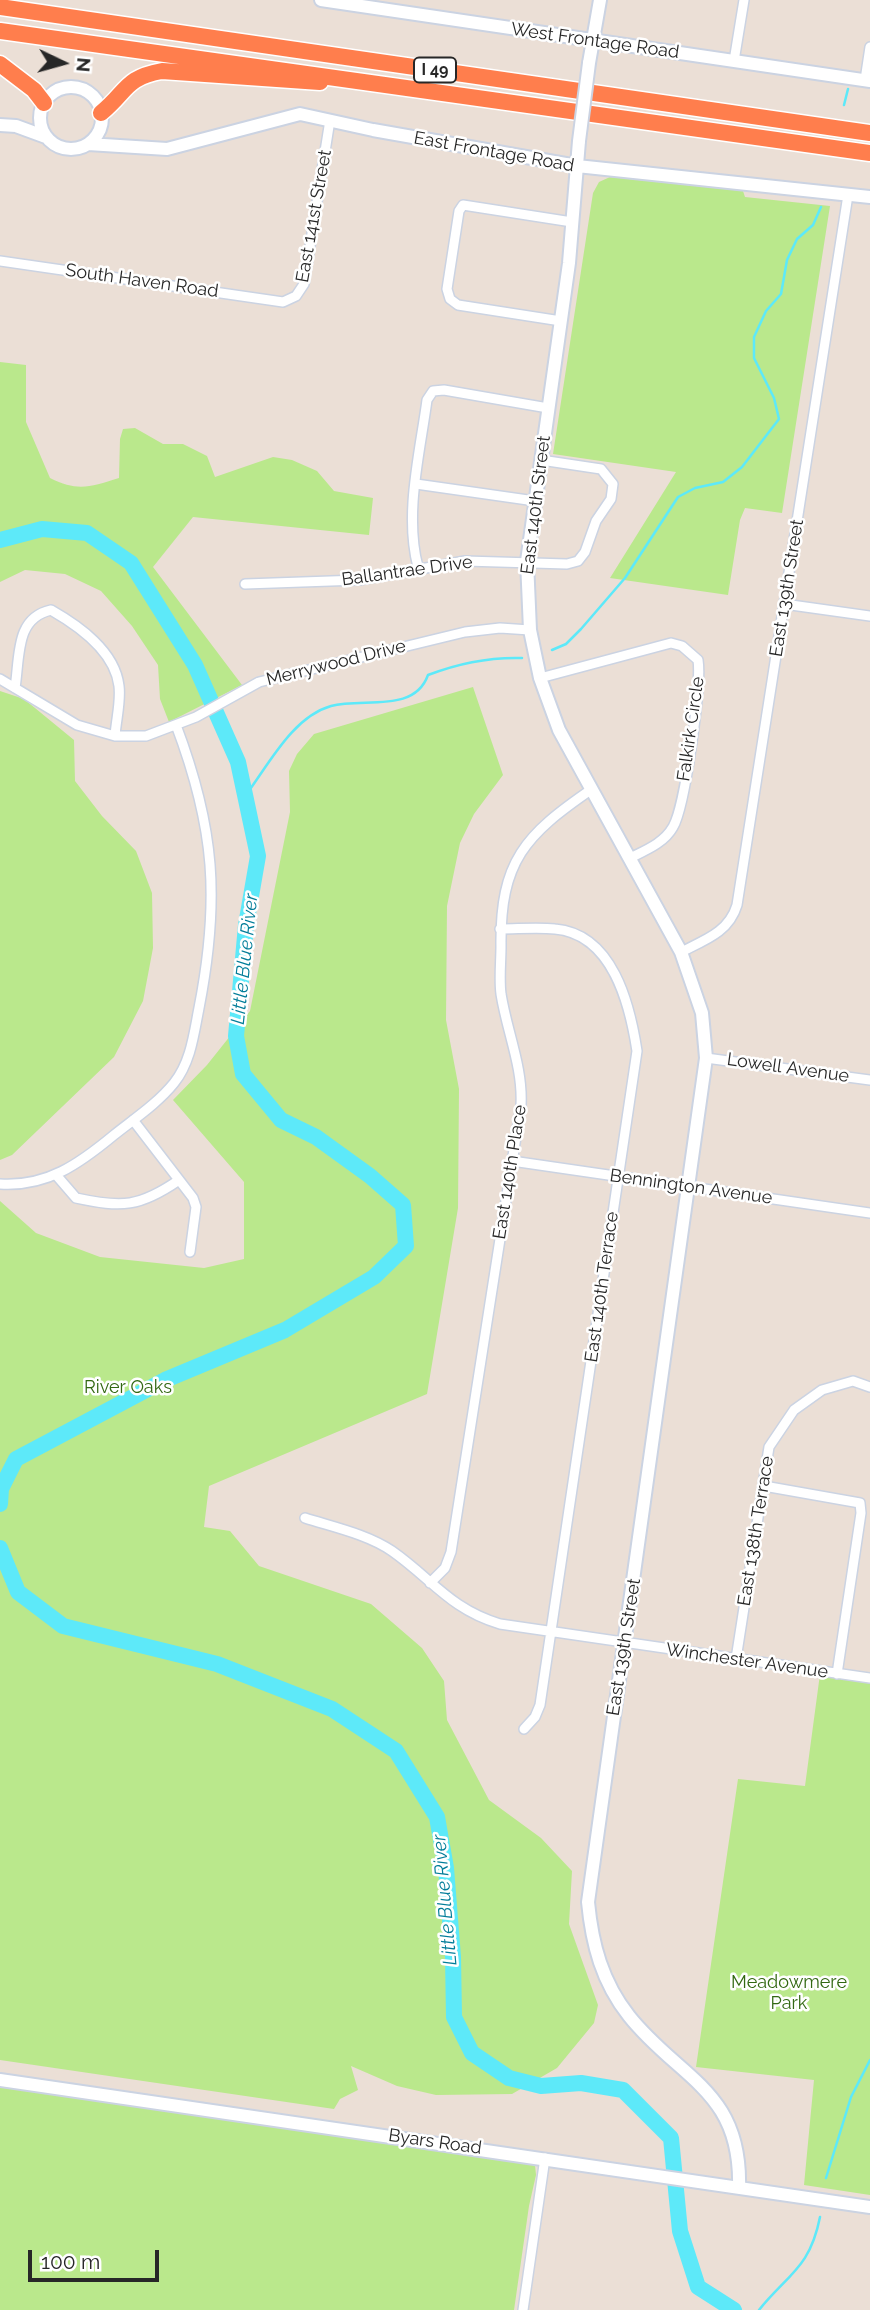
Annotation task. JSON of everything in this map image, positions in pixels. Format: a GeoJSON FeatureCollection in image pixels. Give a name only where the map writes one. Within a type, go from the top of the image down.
{"type":"FeatureCollection","features":[{"type":"Feature","properties":{"kind":"highway","name":"I 49"},"geometry":{"type":"LineString","coordinates":[[0,7],[870,133]]}},
{"type":"Feature","properties":{"kind":"highway","name":"I 49"},"geometry":{"type":"LineString","coordinates":[[0,31],[870,153]]}},
{"type":"Feature","properties":{"kind":"highway"},"geometry":{"type":"LineString","coordinates":[[0,64],[34,90],[42,108]]}},
{"type":"Feature","properties":{"kind":"highway"},"geometry":{"type":"LineString","coordinates":[[101,119],[130,82],[143,75],[162,71],[312,83],[346,78]]}},
{"type":"Feature","properties":{"kind":"street","name":"West Frontage Road"},"geometry":{"type":"LineString","coordinates":[[321,0],[356,3],[593,41],[867,80]]}},
{"type":"Feature","properties":{"kind":"street","name":"East 140th Street"},"geometry":{"type":"LineString","coordinates":[[600,0],[589,63],[561,321],[527,561],[530,630],[540,678],[559,730],[681,952],[702,1013],[706,1058]]}},
{"type":"Feature","properties":{"kind":"street"},"geometry":{"type":"LineString","coordinates":[[734,61],[744,0]]}},
{"type":"Feature","properties":{"kind":"street"},"geometry":{"type":"LineString","coordinates":[[867,80],[870,47]]}},
{"type":"Feature","properties":{"kind":"street"},"geometry":{"type":"LineString","coordinates":[[16,126],[42,108],[58,89],[78,88],[95,98],[101,119],[124,144]]}},
{"type":"Feature","properties":{"kind":"street"},"geometry":{"type":"LineString","coordinates":[[42,108],[40,122],[47,137]]}},
{"type":"Feature","properties":{"kind":"street","name":"East Frontage Road"},"geometry":{"type":"LineString","coordinates":[[88,144],[124,144],[167,149],[300,114],[373,130],[577,166],[870,197]]}},
{"type":"Feature","properties":{"kind":"street"},"geometry":{"type":"LineString","coordinates":[[0,125],[16,126],[47,137],[57,146],[68,149],[88,144],[95,137],[101,119]]}},
{"type":"Feature","properties":{"kind":"street","name":"East 141st Street"},"geometry":{"type":"LineString","coordinates":[[283,302],[296,296],[304,284],[330,120]]}},
{"type":"Feature","properties":{"kind":"street","name":"East 139th Street"},"geometry":{"type":"LineString","coordinates":[[681,952],[719,933],[733,918],[848,195]]}},
{"type":"Feature","properties":{"kind":"street"},"geometry":{"type":"LineString","coordinates":[[561,321],[458,305],[448,294],[460,208],[470,204],[572,222]]}},
{"type":"Feature","properties":{"kind":"street","name":"South Haven Road"},"geometry":{"type":"LineString","coordinates":[[0,261],[283,302]]}},
{"type":"Feature","properties":{"kind":"street"},"geometry":{"type":"LineString","coordinates":[[418,567],[412,527],[427,400],[431,394],[444,390],[548,408]]}},
{"type":"Feature","properties":{"kind":"street","name":"Ballantrae Drive"},"geometry":{"type":"LineString","coordinates":[[245,584],[359,580],[418,567],[464,561],[567,564],[578,561],[613,492],[610,477],[601,469],[541,460]]}},
{"type":"Feature","properties":{"kind":"street"},"geometry":{"type":"LineString","coordinates":[[416,484],[535,501]]}},
{"type":"Feature","properties":{"kind":"street"},"geometry":{"type":"LineString","coordinates":[[784,604],[870,616]]}},
{"type":"Feature","properties":{"kind":"street"},"geometry":{"type":"LineString","coordinates":[[15,688],[25,626],[37,613],[51,610],[87,634],[114,667],[120,687],[115,736]]}},
{"type":"Feature","properties":{"kind":"street","name":"Merrywood Drive"},"geometry":{"type":"LineString","coordinates":[[0,679],[77,725],[115,736],[146,736],[196,717],[259,682],[466,632],[500,628],[530,630]]}},
{"type":"Feature","properties":{"kind":"street","name":"Falkirk Circle"},"geometry":{"type":"LineString","coordinates":[[540,678],[671,643],[682,646],[698,660],[700,683],[678,817],[664,839],[630,858]]}},
{"type":"Feature","properties":{"kind":"street"},"geometry":{"type":"LineString","coordinates":[[0,1184],[22,1185],[57,1176],[133,1120],[176,1082],[189,1056],[208,959],[213,908],[210,842],[194,772],[176,725]]}},
{"type":"Feature","properties":{"kind":"street","name":"East 140th Place"},"geometry":{"type":"LineString","coordinates":[[430,1583],[445,1568],[451,1552],[522,1091],[501,993],[500,929],[505,888],[523,849],[548,819],[592,789]]}},
{"type":"Feature","properties":{"kind":"street","name":"East 140th Terrace"},"geometry":{"type":"LineString","coordinates":[[500,929],[557,929],[576,934],[602,956],[622,987],[631,1014],[637,1051],[540,1705],[535,1717],[524,1729]]}},
{"type":"Feature","properties":{"kind":"street","name":"East 139th Street"},"geometry":{"type":"LineString","coordinates":[[706,1058],[588,1902],[595,1947],[604,1976],[629,2016],[699,2081],[729,2125],[740,2159],[739,2188]]}},
{"type":"Feature","properties":{"kind":"street","name":"Lowell Avenue"},"geometry":{"type":"LineString","coordinates":[[706,1058],[870,1080]]}},
{"type":"Feature","properties":{"kind":"street"},"geometry":{"type":"LineString","coordinates":[[133,1120],[196,1207],[190,1252]]}},
{"type":"Feature","properties":{"kind":"street","name":"Bennington Avenue"},"geometry":{"type":"LineString","coordinates":[[512,1161],[870,1213]]}},
{"type":"Feature","properties":{"kind":"street"},"geometry":{"type":"LineString","coordinates":[[57,1176],[76,1198],[123,1205],[154,1197],[179,1180]]}},
{"type":"Feature","properties":{"kind":"street","name":"East 138th Terrace"},"geometry":{"type":"LineString","coordinates":[[736,1659],[769,1447],[794,1410],[822,1390],[853,1381],[870,1387]]}},
{"type":"Feature","properties":{"kind":"street"},"geometry":{"type":"LineString","coordinates":[[764,1486],[860,1503],[861,1513],[836,1674]]}},
{"type":"Feature","properties":{"kind":"street","name":"Winchester Avenue"},"geometry":{"type":"LineString","coordinates":[[305,1518],[351,1532],[390,1550],[461,1609],[478,1617],[624,1644],[870,1678]]}},
{"type":"Feature","properties":{"kind":"street","name":"Byars Road"},"geometry":{"type":"LineString","coordinates":[[0,2080],[870,2207]]}},
{"type":"Feature","properties":{"kind":"street"},"geometry":{"type":"LineString","coordinates":[[523,2310],[545,2158]]}},
{"type":"Feature","properties":{"kind":"green space"},"geometry":{"type":"Polygon","coordinates":[[[610,177],[743,191],[745,197],[830,206],[782,513],[745,508],[740,520],[728,595],[610,578],[676,472],[553,454],[593,193],[599,182],[610,177]]]}},
{"type":"Feature","properties":{"kind":"green space"},"geometry":{"type":"Polygon","coordinates":[[[0,362],[26,365],[26,422],[50,478],[84,487],[119,478],[120,439],[123,429],[135,428],[163,444],[183,444],[207,456],[215,477],[273,457],[292,460],[317,471],[334,491],[373,498],[369,535],[193,517],[153,567],[242,685],[169,722],[160,699],[158,665],[132,626],[101,591],[65,574],[25,570],[0,582],[0,362]]]}},
{"type":"Feature","properties":{"kind":"green space","name":"River Oaks"},"geometry":{"type":"Polygon","coordinates":[[[473,687],[503,775],[474,814],[460,843],[447,906],[446,1020],[459,1089],[458,1208],[427,1394],[209,1486],[204,1527],[230,1531],[259,1566],[371,1604],[422,1648],[444,1681],[447,1720],[489,1800],[541,1838],[572,1871],[569,1924],[598,2005],[594,2023],[557,2068],[512,2094],[436,2095],[397,2086],[351,2066],[358,2090],[340,2099],[334,2109],[0,2060],[0,1201],[36,1233],[100,1257],[204,1268],[244,1259],[244,1182],[173,1100],[207,1065],[250,1011],[290,812],[289,771],[297,754],[314,734],[473,687]]]}},
{"type":"Feature","properties":{"kind":"green space"},"geometry":{"type":"Polygon","coordinates":[[[0,691],[24,699],[74,740],[75,781],[102,816],[136,851],[152,893],[153,948],[143,1001],[114,1057],[12,1155],[0,1160],[0,691]]]}},
{"type":"Feature","properties":{"kind":"green space","name":"Meadowmere Park"},"geometry":{"type":"Polygon","coordinates":[[[820,1674],[870,1682],[870,2195],[804,2185],[814,2080],[696,2067],[738,1779],[805,1786],[820,1674]]]}},
{"type":"Feature","properties":{"kind":"green space"},"geometry":{"type":"Polygon","coordinates":[[[0,2086],[535,2165],[536,2175],[514,2310],[0,2310],[0,2086]]]}},
{"type":"Feature","properties":{"kind":"waterway"},"geometry":{"type":"LineString","coordinates":[[844,105],[848,89]]}},
{"type":"Feature","properties":{"kind":"waterway"},"geometry":{"type":"LineString","coordinates":[[552,650],[566,644],[625,578],[678,497],[695,488],[723,482],[742,467],[779,419],[774,398],[754,358],[754,337],[766,311],[781,294],[787,260],[797,239],[813,225],[821,207]]}},
{"type":"Feature","properties":{"kind":"waterway","name":"Little Blue River"},"geometry":{"type":"LineString","coordinates":[[0,540],[42,529],[87,533],[131,563],[195,665],[238,762],[258,856],[246,925],[236,1036],[243,1074],[281,1120],[316,1137],[370,1176],[403,1205],[406,1246],[374,1277],[285,1330],[165,1380],[16,1459],[1,1489],[0,1504]]}},
{"type":"Feature","properties":{"kind":"waterway"},"geometry":{"type":"LineString","coordinates":[[245,796],[293,731],[317,712],[344,704],[400,700],[421,687],[428,675],[451,667],[486,660],[522,658]]}},
{"type":"Feature","properties":{"kind":"waterway","name":"Little Blue River"},"geometry":{"type":"LineString","coordinates":[[0,1548],[18,1592],[63,1626],[217,1664],[332,1709],[396,1751],[437,1817],[446,1868],[453,1957],[454,2017],[472,2053],[509,2078],[541,2086],[581,2083],[623,2090],[671,2138],[680,2231],[698,2287],[734,2310]]}},
{"type":"Feature","properties":{"kind":"waterway"},"geometry":{"type":"LineString","coordinates":[[826,2178],[851,2097],[870,2060]]}},
{"type":"Feature","properties":{"kind":"waterway"},"geometry":{"type":"LineString","coordinates":[[759,2310],[804,2259],[816,2234],[820,2217]]}}]}
